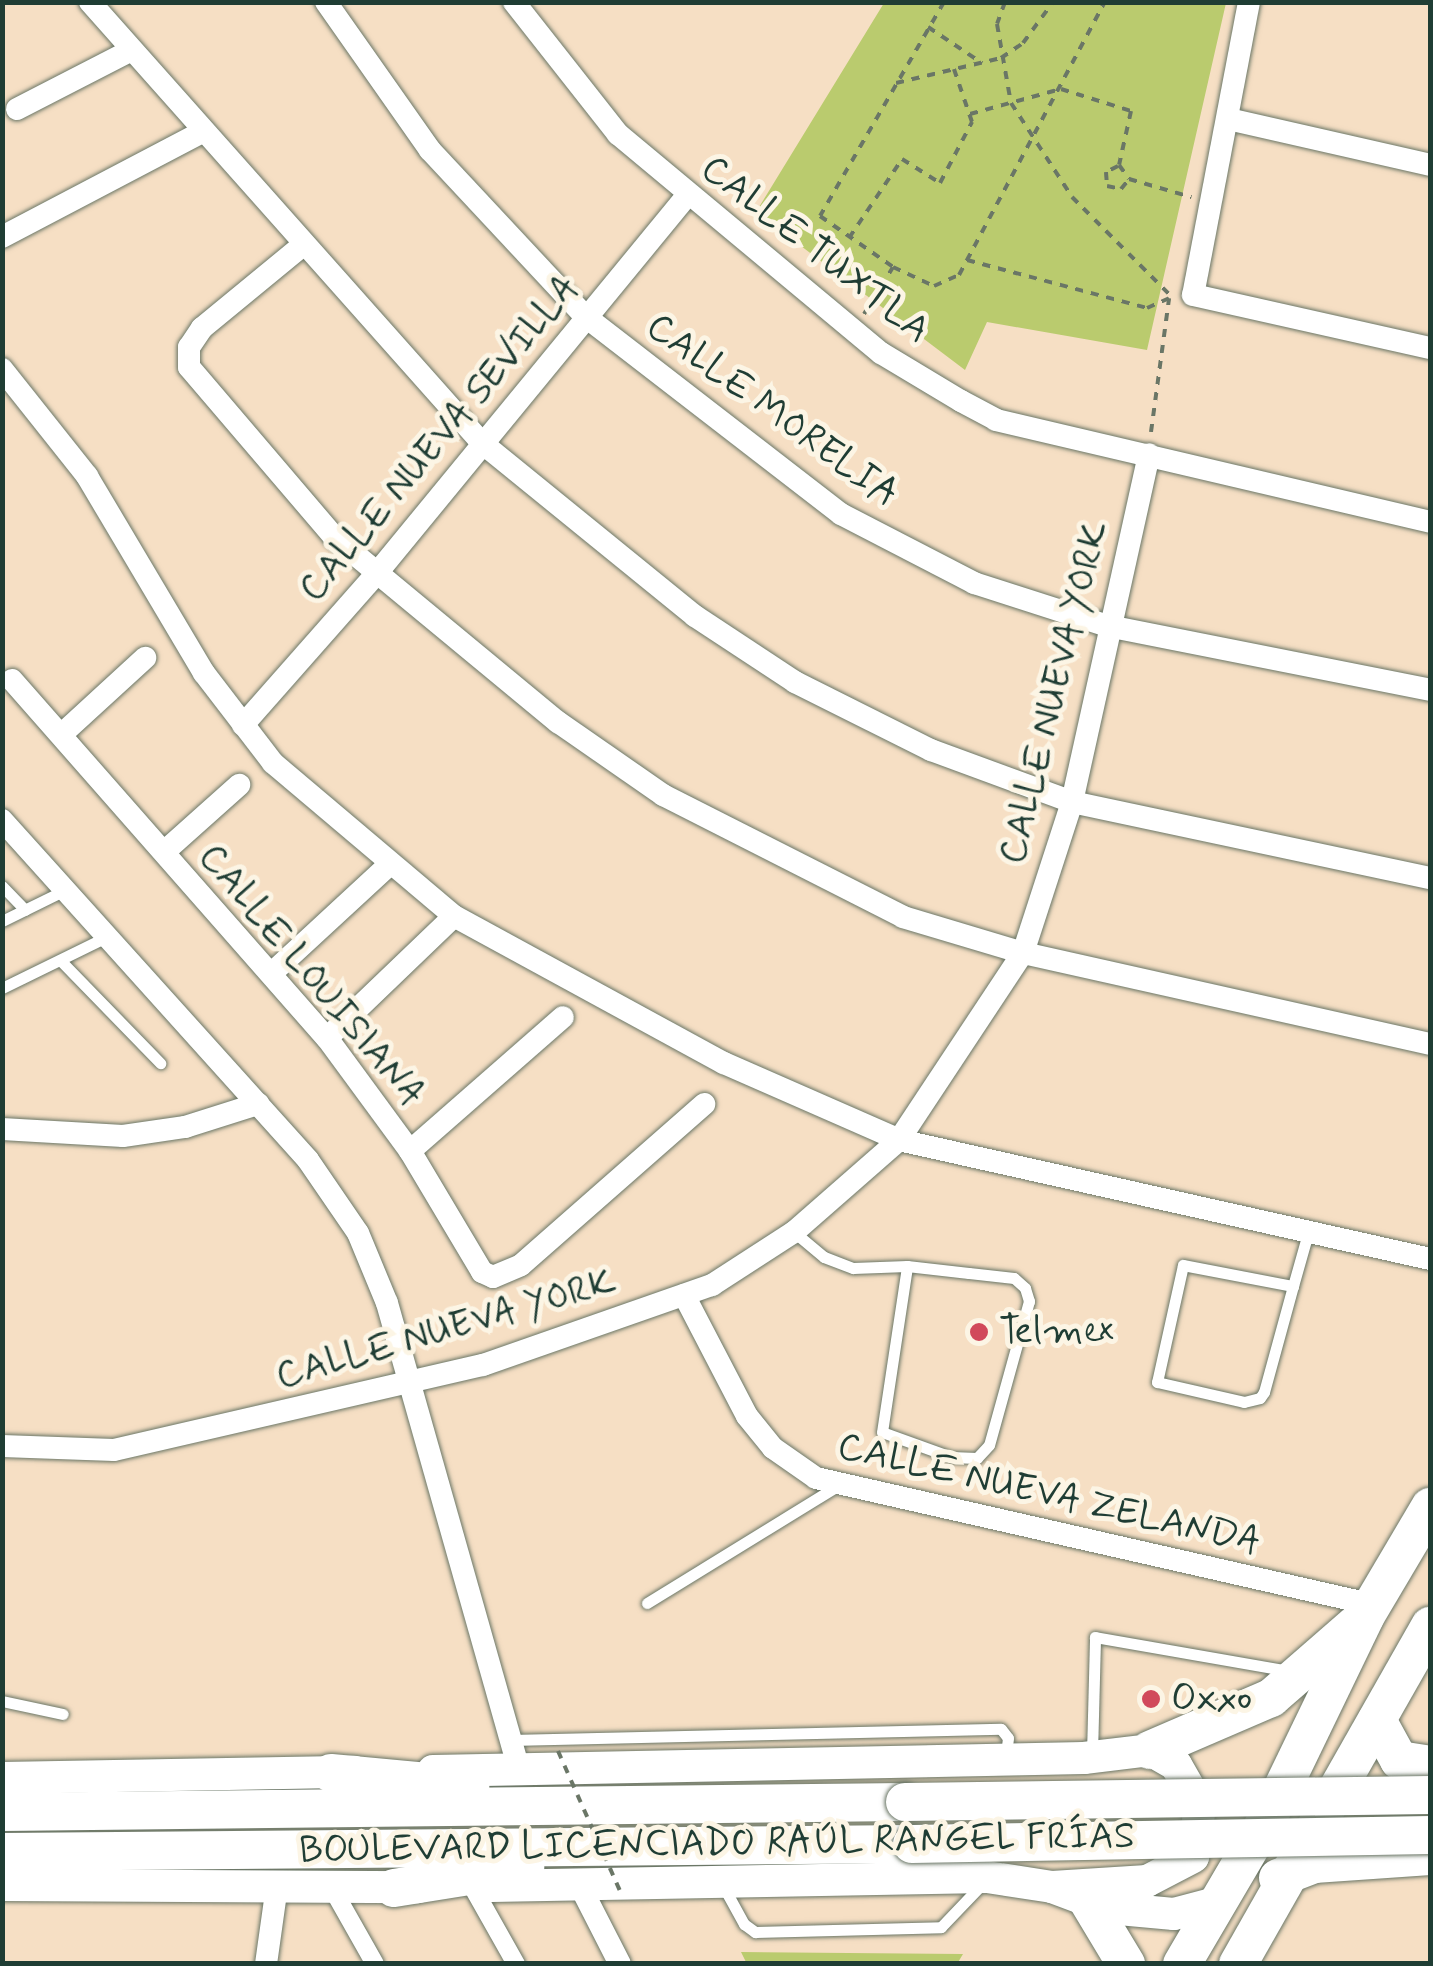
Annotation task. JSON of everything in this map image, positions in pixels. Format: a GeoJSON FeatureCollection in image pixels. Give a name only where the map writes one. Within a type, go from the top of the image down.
{"type":"FeatureCollection","features":[{"type":"Feature","properties":{"kind":"main road"},"geometry":{"type":"LineString","coordinates":[[1182,1964],[1269,1816],[1370,1611],[1430,1507]]}},
{"type":"Feature","properties":{"kind":"main road"},"geometry":{"type":"LineString","coordinates":[[1421,1849],[1378,1847],[1357,1824],[1340,1784],[1334,1741],[1340,1708],[1430,1549]]}},
{"type":"Feature","properties":{"kind":"main road"},"geometry":{"type":"LineString","coordinates":[[2,1778],[331,1773],[514,1754],[1005,1760],[1150,1750],[1236,1718],[1297,1676],[1370,1611]]}},
{"type":"Feature","properties":{"kind":"main road"},"geometry":{"type":"LineString","coordinates":[[1238,1964],[1377,1720],[1411,1671],[1430,1626]]}},
{"type":"Feature","properties":{"kind":"main road"},"geometry":{"type":"LineString","coordinates":[[1377,1720],[1399,1760],[1430,1765]]}},
{"type":"Feature","properties":{"kind":"main road"},"geometry":{"type":"LineString","coordinates":[[2,1885],[394,1888],[987,1877],[1052,1887],[1146,1882],[1193,1858],[1200,1807],[1176,1765],[1150,1750]]}},
{"type":"Feature","properties":{"kind":"main road"},"geometry":{"type":"LineString","coordinates":[[331,1773],[671,1804]]}},
{"type":"Feature","properties":{"kind":"main road","name":"BOULEVARD LICENCIADO RAÚL RANGEL FRÍAS"},"geometry":{"type":"LineString","coordinates":[[2,1812],[1430,1795]]}},
{"type":"Feature","properties":{"kind":"main road","name":"BOULEVARD LICENCIADO RAÚL RANGEL FRÍAS"},"geometry":{"type":"LineString","coordinates":[[2,1852],[912,1844],[1421,1849]]}},
{"type":"Feature","properties":{"kind":"main road"},"geometry":{"type":"LineString","coordinates":[[394,1888],[650,1846]]}},
{"type":"Feature","properties":{"kind":"main road"},"geometry":{"type":"LineString","coordinates":[[1052,1887],[1088,1901],[1174,1914],[1216,1903],[1314,1864],[1421,1849]]}},
{"type":"Feature","properties":{"kind":"main road"},"geometry":{"type":"LineString","coordinates":[[1088,1901],[1126,1964]]}},
{"type":"Feature","properties":{"kind":"street"},"geometry":{"type":"LineString","coordinates":[[90,2],[482,443],[695,616],[795,682],[930,750],[1072,802],[1430,878]]}},
{"type":"Feature","properties":{"kind":"street","name":"CALLE MORELIA"},"geometry":{"type":"LineString","coordinates":[[326,2],[430,150],[586,316],[841,514],[974,582],[1108,626],[1430,690]]}},
{"type":"Feature","properties":{"kind":"street","name":"CALLE TUXTLA"},"geometry":{"type":"LineString","coordinates":[[514,2],[618,134],[687,195],[852,330],[996,420],[1430,522]]}},
{"type":"Feature","properties":{"kind":"street"},"geometry":{"type":"LineString","coordinates":[[1249,2],[1193,295],[1430,348]]}},
{"type":"Feature","properties":{"kind":"street"},"geometry":{"type":"LineString","coordinates":[[16,109],[132,50]]}},
{"type":"Feature","properties":{"kind":"street"},"geometry":{"type":"LineString","coordinates":[[1228,119],[1430,165]]}},
{"type":"Feature","properties":{"kind":"street"},"geometry":{"type":"LineString","coordinates":[[2,237],[202,132]]}},
{"type":"Feature","properties":{"kind":"street","name":"CALLE NUEVA SEVILLA"},"geometry":{"type":"LineString","coordinates":[[243,725],[377,573],[687,195]]}},
{"type":"Feature","properties":{"kind":"street"},"geometry":{"type":"LineString","coordinates":[[302,245],[202,328],[186,357],[204,386],[334,537],[476,659],[663,795],[902,917],[1023,953],[1430,1044]]}},
{"type":"Feature","properties":{"kind":"street"},"geometry":{"type":"LineString","coordinates":[[2,369],[88,476],[204,673],[273,763],[388,866],[454,916],[724,1063],[899,1140],[1430,1259]]}},
{"type":"Feature","properties":{"kind":"street","name":"CALLE NUEVA YORK"},"geometry":{"type":"LineString","coordinates":[[2,1446],[114,1450],[196,1436],[483,1365],[684,1295],[794,1232],[899,1140],[1023,953],[1072,802],[1149,454]]}},
{"type":"Feature","properties":{"kind":"street"},"geometry":{"type":"LineString","coordinates":[[62,734],[145,658]]}},
{"type":"Feature","properties":{"kind":"street","name":"CALLE LOUISIANA"},"geometry":{"type":"LineString","coordinates":[[12,680],[273,972],[327,1038],[410,1152],[476,1266],[488,1275],[521,1264],[704,1104]]}},
{"type":"Feature","properties":{"kind":"street"},"geometry":{"type":"LineString","coordinates":[[164,852],[239,785]]}},
{"type":"Feature","properties":{"kind":"street"},"geometry":{"type":"LineString","coordinates":[[2,820],[308,1160],[358,1233],[387,1303],[514,1754]]}},
{"type":"Feature","properties":{"kind":"street"},"geometry":{"type":"LineString","coordinates":[[273,972],[388,866]]}},
{"type":"Feature","properties":{"kind":"street"},"geometry":{"type":"LineString","coordinates":[[327,1038],[454,916]]}},
{"type":"Feature","properties":{"kind":"street"},"geometry":{"type":"LineString","coordinates":[[410,1152],[563,1017]]}},
{"type":"Feature","properties":{"kind":"street"},"geometry":{"type":"LineString","coordinates":[[2,1129],[123,1136],[200,1124],[258,1104]]}},
{"type":"Feature","properties":{"kind":"street","name":"CALLE NUEVA ZELANDA"},"geometry":{"type":"LineString","coordinates":[[684,1295],[764,1438],[792,1465],[840,1484],[1370,1611]]}},
{"type":"Feature","properties":{"kind":"street"},"geometry":{"type":"LineString","coordinates":[[579,1884],[620,1964]]}},
{"type":"Feature","properties":{"kind":"street"},"geometry":{"type":"LineString","coordinates":[[266,1964],[277,1886]]}},
{"type":"Feature","properties":{"kind":"street"},"geometry":{"type":"LineString","coordinates":[[472,1886],[516,1964]]}},
{"type":"Feature","properties":{"kind":"street"},"geometry":{"type":"LineString","coordinates":[[332,1888],[374,1964]]}},
{"type":"Feature","properties":{"kind":"lane"},"geometry":{"type":"LineString","coordinates":[[2,886],[25,910]]}},
{"type":"Feature","properties":{"kind":"lane"},"geometry":{"type":"LineString","coordinates":[[2,922],[65,890]]}},
{"type":"Feature","properties":{"kind":"lane"},"geometry":{"type":"LineString","coordinates":[[2,988],[107,936]]}},
{"type":"Feature","properties":{"kind":"lane"},"geometry":{"type":"LineString","coordinates":[[60,960],[160,1062]]}},
{"type":"Feature","properties":{"kind":"lane"},"geometry":{"type":"LineString","coordinates":[[794,1232],[837,1264],[907,1266],[1014,1278],[1028,1294],[989,1445],[978,1458],[951,1457],[882,1432],[907,1266]]}},
{"type":"Feature","properties":{"kind":"lane"},"geometry":{"type":"LineString","coordinates":[[1293,1286],[1182,1265],[1157,1382],[1244,1402],[1260,1398],[1293,1286],[1308,1233]]}},
{"type":"Feature","properties":{"kind":"lane"},"geometry":{"type":"LineString","coordinates":[[647,1603],[720,1564],[840,1484]]}},
{"type":"Feature","properties":{"kind":"lane"},"geometry":{"type":"LineString","coordinates":[[1092,1757],[1095,1637],[1276,1665],[1297,1676]]}},
{"type":"Feature","properties":{"kind":"lane"},"geometry":{"type":"LineString","coordinates":[[2,1701],[63,1714]]}},
{"type":"Feature","properties":{"kind":"lane"},"geometry":{"type":"LineString","coordinates":[[720,1881],[744,1924],[755,1932],[942,1927],[987,1877]]}},
{"type":"Feature","properties":{"kind":"path"},"geometry":{"type":"LineString","coordinates":[[944,2],[820,216],[893,267],[946,286],[968,260],[1062,90],[1105,2]]}},
{"type":"Feature","properties":{"kind":"path"},"geometry":{"type":"LineString","coordinates":[[1005,2],[997,24],[1011,103],[1072,197],[1169,298]]}},
{"type":"Feature","properties":{"kind":"path"},"geometry":{"type":"LineString","coordinates":[[896,83],[1001,58],[1023,43],[1052,2]]}},
{"type":"Feature","properties":{"kind":"path"},"geometry":{"type":"LineString","coordinates":[[928,27],[982,62]]}},
{"type":"Feature","properties":{"kind":"path"},"geometry":{"type":"LineString","coordinates":[[848,239],[902,159],[940,183],[972,122],[954,68]]}},
{"type":"Feature","properties":{"kind":"path"},"geometry":{"type":"LineString","coordinates":[[970,114],[1062,90],[1130,111],[1120,165],[1129,179],[1210,201]]}},
{"type":"Feature","properties":{"kind":"path"},"geometry":{"type":"LineString","coordinates":[[1120,165],[1106,172],[1107,186],[1121,189],[1129,179]]}},
{"type":"Feature","properties":{"kind":"path"},"geometry":{"type":"LineString","coordinates":[[968,260],[1147,308],[1169,298],[1193,295]]}},
{"type":"Feature","properties":{"kind":"path"},"geometry":{"type":"LineString","coordinates":[[852,330],[893,267]]}},
{"type":"Feature","properties":{"kind":"path"},"geometry":{"type":"LineString","coordinates":[[1149,454],[1169,298]]}},
{"type":"Feature","properties":{"kind":"path"},"geometry":{"type":"LineString","coordinates":[[558,1751],[620,1891]]}},
{"type":"Feature","properties":{"kind":"green space"},"geometry":{"type":"Polygon","coordinates":[[[884,3],[1226,3],[1147,350],[987,322],[965,370],[756,212],[884,3]]]}},
{"type":"Feature","properties":{"kind":"green space"},"geometry":{"type":"Polygon","coordinates":[[[741,1952],[963,1954],[957,1964],[747,1964],[741,1952]]]}},
{"type":"Feature","properties":{"kind":"place","name":"Telmex"},"geometry":{"type":"Point","coordinates":[979,1332]}},
{"type":"Feature","properties":{"kind":"place","name":"Oxxo"},"geometry":{"type":"Point","coordinates":[1151,1699]}}]}
